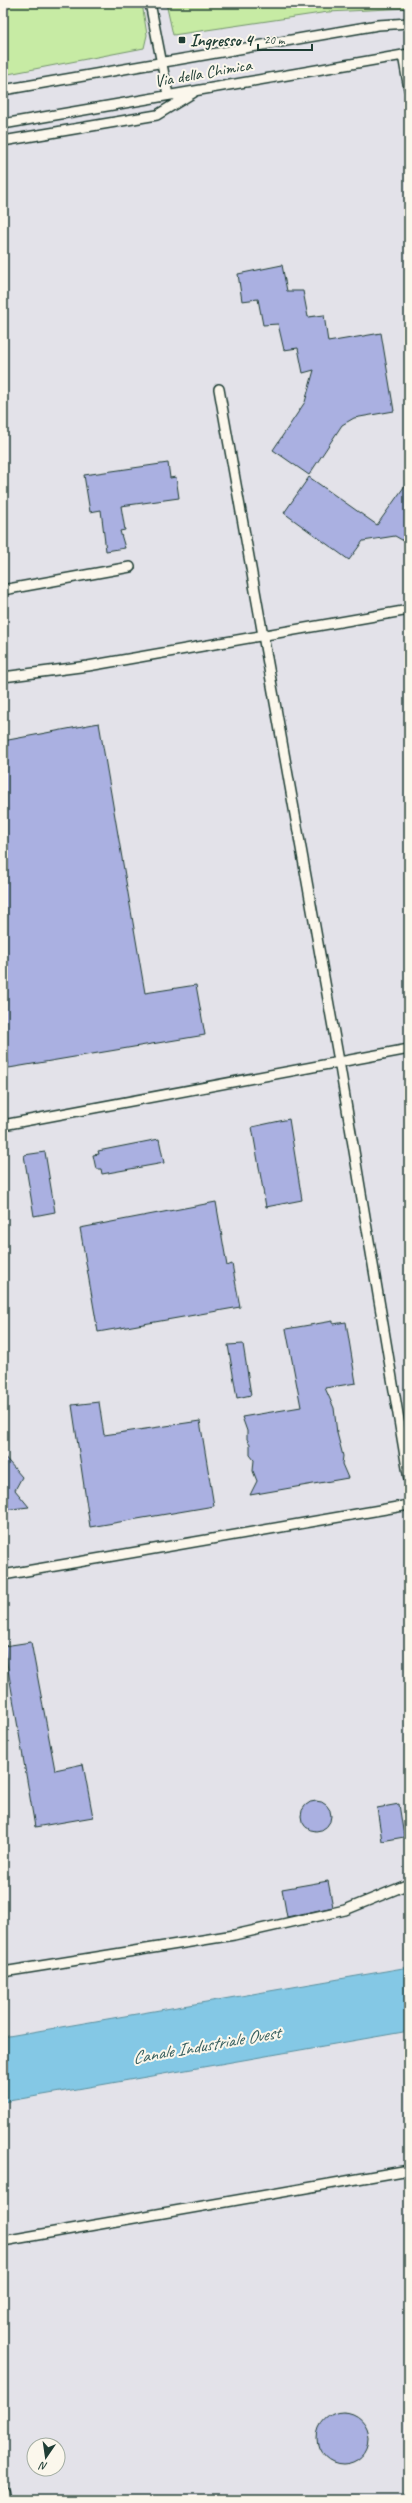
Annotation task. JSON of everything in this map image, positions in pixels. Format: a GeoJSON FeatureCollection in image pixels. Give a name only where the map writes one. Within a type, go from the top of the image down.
{"type":"FeatureCollection","features":[{"type":"Feature","properties":{"kind":"lane"},"geometry":{"type":"LineString","coordinates":[[150,3],[168,95]]}},
{"type":"Feature","properties":{"kind":"lane","name":"Via della Chimica"},"geometry":{"type":"LineString","coordinates":[[3,90],[378,25],[409,23]]}},
{"type":"Feature","properties":{"kind":"lane"},"geometry":{"type":"LineString","coordinates":[[406,54],[409,89]]}},
{"type":"Feature","properties":{"kind":"lane","name":"Via della Chimica"},"geometry":{"type":"LineString","coordinates":[[3,124],[406,54]]}},
{"type":"Feature","properties":{"kind":"lane"},"geometry":{"type":"LineString","coordinates":[[3,141],[157,115],[197,90]]}},
{"type":"Feature","properties":{"kind":"lane"},"geometry":{"type":"LineString","coordinates":[[219,389],[261,635],[338,1061],[409,1480]]}},
{"type":"Feature","properties":{"kind":"lane"},"geometry":{"type":"LineString","coordinates":[[3,590],[130,567]]}},
{"type":"Feature","properties":{"kind":"lane"},"geometry":{"type":"LineString","coordinates":[[3,677],[88,666],[409,610]]}},
{"type":"Feature","properties":{"kind":"lane"},"geometry":{"type":"LineString","coordinates":[[3,1125],[409,1048]]}},
{"type":"Feature","properties":{"kind":"lane"},"geometry":{"type":"LineString","coordinates":[[3,1575],[409,1505]]}},
{"type":"Feature","properties":{"kind":"lane"},"geometry":{"type":"LineString","coordinates":[[3,1972],[234,1935],[345,1910],[409,1884]]}},
{"type":"Feature","properties":{"kind":"lane"},"geometry":{"type":"LineString","coordinates":[[3,2241],[409,2170]]}},
{"type":"Feature","properties":{"kind":"lane"},"geometry":{"type":"LineString","coordinates":[[3,2490],[5,2500]]}},
{"type":"Feature","properties":{"kind":"shaded area"},"geometry":{"type":"Polygon","coordinates":[[[3,3],[409,3],[409,1967],[3,2037],[3,3]]]}},
{"type":"Feature","properties":{"kind":"shaded area"},"geometry":{"type":"Polygon","coordinates":[[[409,2031],[409,2500],[3,2500],[3,2102],[409,2031]]]}},
{"type":"Feature","properties":{"kind":"green space"},"geometry":{"type":"Polygon","coordinates":[[[3,3],[142,3],[147,35],[144,48],[3,75],[3,3]]]}},
{"type":"Feature","properties":{"kind":"green space"},"geometry":{"type":"Polygon","coordinates":[[[166,3],[409,3],[409,8],[328,12],[173,35],[166,3]]]}},
{"type":"Feature","properties":{"kind":"water","name":"Canale Industriale Ovest"},"geometry":{"type":"Polygon","coordinates":[[[409,1967],[409,2031],[3,2102],[3,2037],[409,1967]]]}},
{"type":"Feature","properties":{"kind":"building"},"geometry":{"type":"Polygon","coordinates":[[[282,265],[287,291],[303,291],[308,317],[324,315],[328,342],[381,333],[394,411],[354,418],[342,425],[309,475],[273,450],[305,402],[314,370],[303,373],[298,348],[284,350],[278,324],[263,325],[258,299],[242,301],[238,274],[282,265]]]}},
{"type":"Feature","properties":{"kind":"building"},"geometry":{"type":"Polygon","coordinates":[[[168,463],[170,478],[176,477],[179,498],[121,506],[125,530],[120,531],[125,548],[106,551],[101,510],[90,512],[84,475],[168,463]]]}},
{"type":"Feature","properties":{"kind":"building"},"geometry":{"type":"Polygon","coordinates":[[[309,477],[377,525],[409,480],[409,544],[395,536],[363,541],[349,560],[284,513],[309,477]]]}},
{"type":"Feature","properties":{"kind":"building"},"geometry":{"type":"Polygon","coordinates":[[[99,723],[145,993],[196,985],[205,1035],[9,1068],[3,1031],[3,741],[99,723]]]}},
{"type":"Feature","properties":{"kind":"building"},"geometry":{"type":"Polygon","coordinates":[[[289,1119],[302,1200],[266,1207],[252,1127],[289,1119]]]}},
{"type":"Feature","properties":{"kind":"building"},"geometry":{"type":"Polygon","coordinates":[[[159,1139],[164,1163],[102,1174],[101,1169],[96,1169],[93,1155],[99,1154],[98,1151],[159,1139]]]}},
{"type":"Feature","properties":{"kind":"building"},"geometry":{"type":"Polygon","coordinates":[[[45,1152],[55,1212],[34,1216],[24,1155],[45,1152]]]}},
{"type":"Feature","properties":{"kind":"building"},"geometry":{"type":"Polygon","coordinates":[[[216,1202],[227,1266],[232,1264],[240,1307],[98,1332],[80,1228],[216,1202]]]}},
{"type":"Feature","properties":{"kind":"building"},"geometry":{"type":"Polygon","coordinates":[[[333,1321],[333,1324],[346,1322],[356,1383],[325,1388],[334,1408],[337,1433],[343,1456],[342,1464],[348,1478],[250,1495],[257,1481],[253,1471],[254,1460],[250,1455],[250,1444],[247,1439],[247,1431],[242,1417],[301,1407],[286,1329],[333,1321]]]}},
{"type":"Feature","properties":{"kind":"building"},"geometry":{"type":"Polygon","coordinates":[[[243,1344],[251,1395],[237,1398],[228,1345],[243,1344]]]}},
{"type":"Feature","properties":{"kind":"building"},"geometry":{"type":"Polygon","coordinates":[[[99,1402],[104,1435],[200,1421],[214,1506],[90,1527],[72,1405],[99,1402]]]}},
{"type":"Feature","properties":{"kind":"building"},"geometry":{"type":"Polygon","coordinates":[[[3,1455],[22,1477],[15,1490],[29,1507],[3,1510],[3,1455]]]}},
{"type":"Feature","properties":{"kind":"building"},"geometry":{"type":"Polygon","coordinates":[[[31,1642],[55,1770],[83,1764],[93,1817],[35,1827],[4,1646],[31,1642]]]}},
{"type":"Feature","properties":{"kind":"building"},"geometry":{"type":"Polygon","coordinates":[[[316,1801],[327,1805],[331,1816],[327,1827],[316,1831],[305,1827],[301,1816],[305,1805],[316,1801]]]}},
{"type":"Feature","properties":{"kind":"building"},"geometry":{"type":"Polygon","coordinates":[[[399,1804],[404,1837],[382,1841],[377,1808],[399,1804]]]}},
{"type":"Feature","properties":{"kind":"building"},"geometry":{"type":"Polygon","coordinates":[[[328,1881],[333,1907],[287,1917],[282,1889],[328,1881]]]}},
{"type":"Feature","properties":{"kind":"building"},"geometry":{"type":"Polygon","coordinates":[[[338,2412],[348,2412],[362,2419],[369,2433],[369,2443],[362,2457],[348,2464],[338,2464],[328,2460],[321,2453],[317,2443],[317,2433],[321,2423],[328,2416],[338,2412]]]}},
{"type":"Feature","properties":{"kind":"place","name":"Ingresso 4"},"geometry":{"type":"Point","coordinates":[182,40]}}]}
